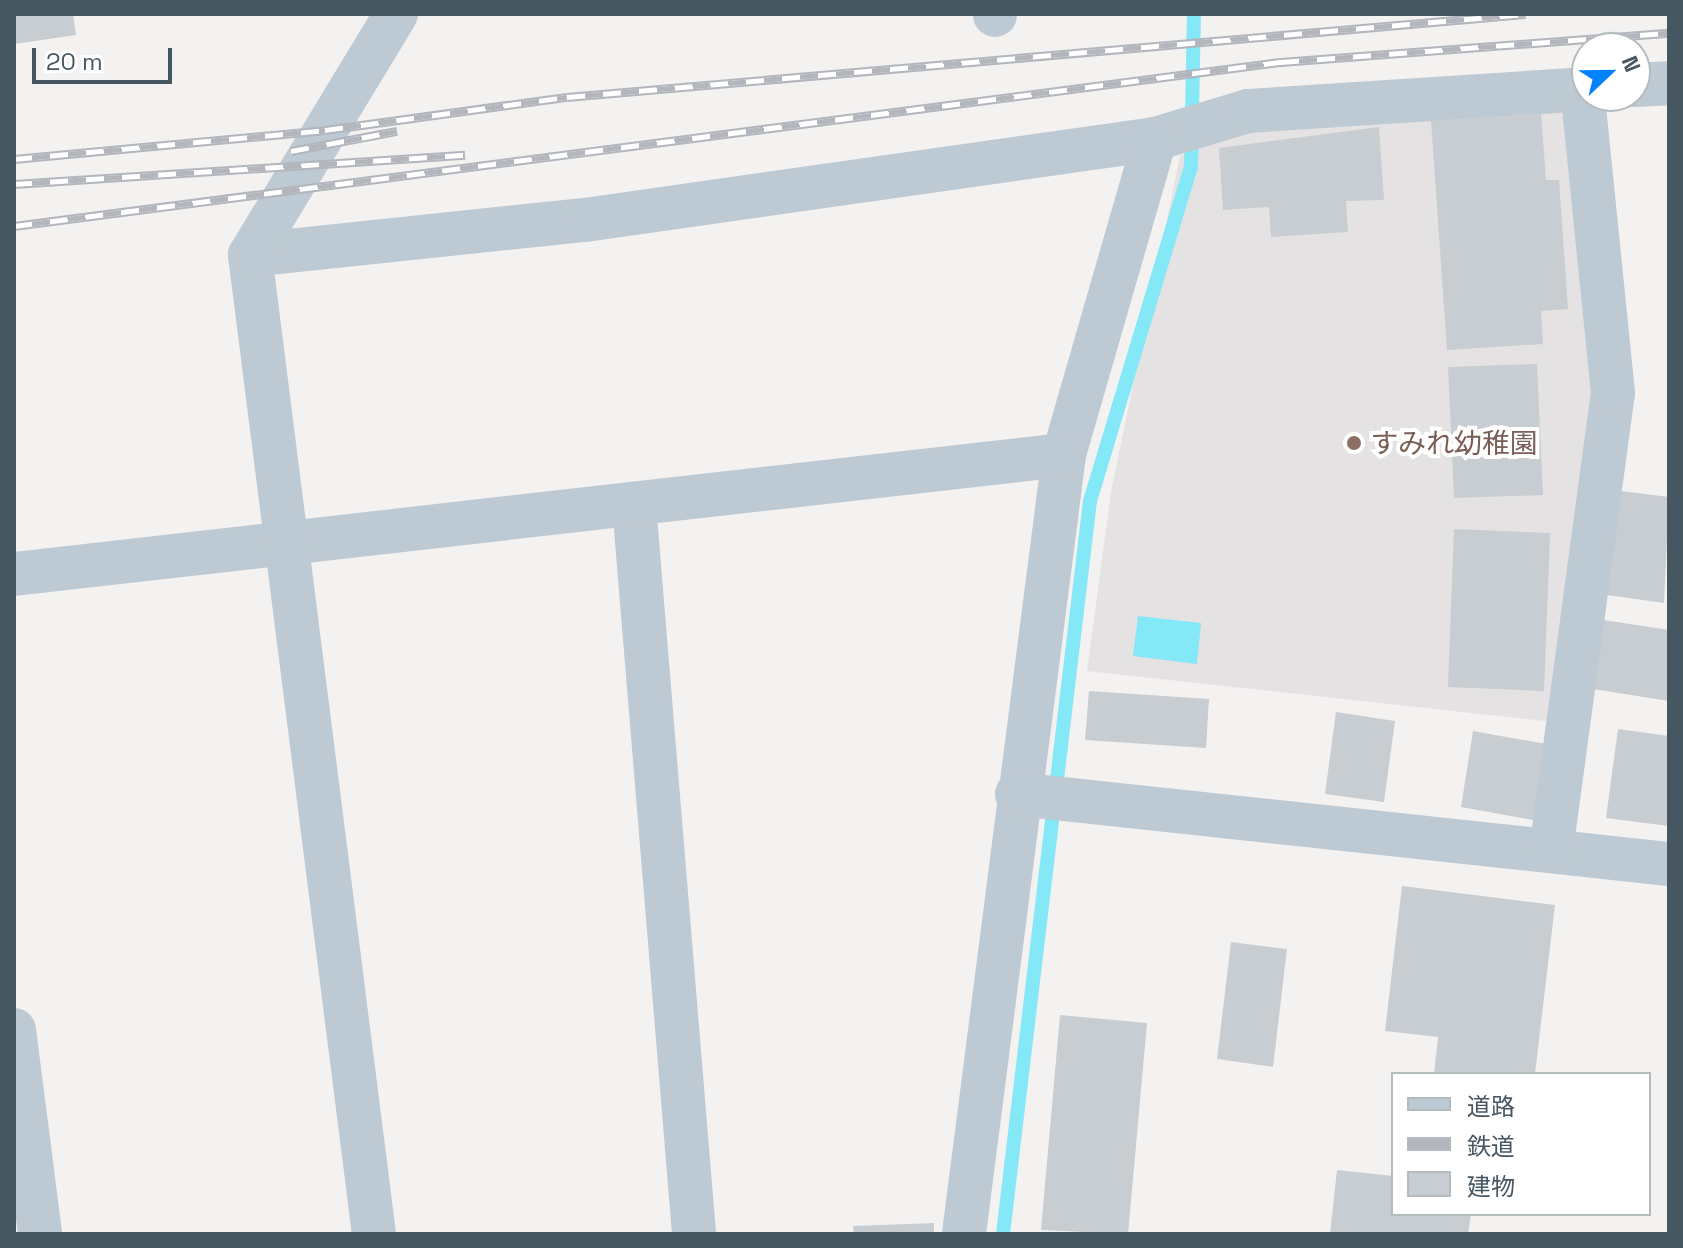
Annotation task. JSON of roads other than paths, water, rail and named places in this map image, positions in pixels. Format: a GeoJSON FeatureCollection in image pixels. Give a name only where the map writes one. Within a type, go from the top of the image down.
{"type":"FeatureCollection","features":[{"type":"Feature","properties":{"kind":"street"},"geometry":{"type":"LineString","coordinates":[[374,1234],[282,546],[250,255],[396,14]]}},
{"type":"Feature","properties":{"kind":"street"},"geometry":{"type":"LineString","coordinates":[[250,255],[585,220],[1155,139],[1248,111],[1571,90]]}},
{"type":"Feature","properties":{"kind":"street"},"geometry":{"type":"LineString","coordinates":[[1551,851],[1613,393],[1586,112]]}},
{"type":"Feature","properties":{"kind":"street"},"geometry":{"type":"LineString","coordinates":[[964,1234],[1017,794],[1064,455],[1155,139]]}},
{"type":"Feature","properties":{"kind":"street"},"geometry":{"type":"LineString","coordinates":[[14,574],[1064,455]]}},
{"type":"Feature","properties":{"kind":"street"},"geometry":{"type":"LineString","coordinates":[[634,505],[694,1234]]}},
{"type":"Feature","properties":{"kind":"street"},"geometry":{"type":"LineString","coordinates":[[1017,794],[1669,864]]}},
{"type":"Feature","properties":{"kind":"street"},"geometry":{"type":"LineString","coordinates":[[14,1030],[40,1234]]}},
{"type":"Feature","properties":{"kind":"water"},"geometry":{"type":"Polygon","coordinates":[[[1138,616],[1201,623],[1197,664],[1133,656],[1138,616]]]}},
{"type":"Feature","properties":{"kind":"waterway"},"geometry":{"type":"LineString","coordinates":[[1003,1234],[1090,501],[1191,167],[1194,14]]}},
{"type":"Feature","properties":{"kind":"railway"},"geometry":{"type":"LineString","coordinates":[[14,159],[325,130],[567,97],[1525,14]]}},
{"type":"Feature","properties":{"kind":"railway"},"geometry":{"type":"LineString","coordinates":[[14,226],[1281,62],[1669,33]]}},
{"type":"Feature","properties":{"kind":"railway"},"geometry":{"type":"LineString","coordinates":[[291,151],[397,131]]}},
{"type":"Feature","properties":{"kind":"railway"},"geometry":{"type":"LineString","coordinates":[[14,184],[465,155]]}},
{"type":"Feature","properties":{"kind":"place","name":"すみれ幼稚園"},"geometry":{"type":"Point","coordinates":[1354,443]}}]}
